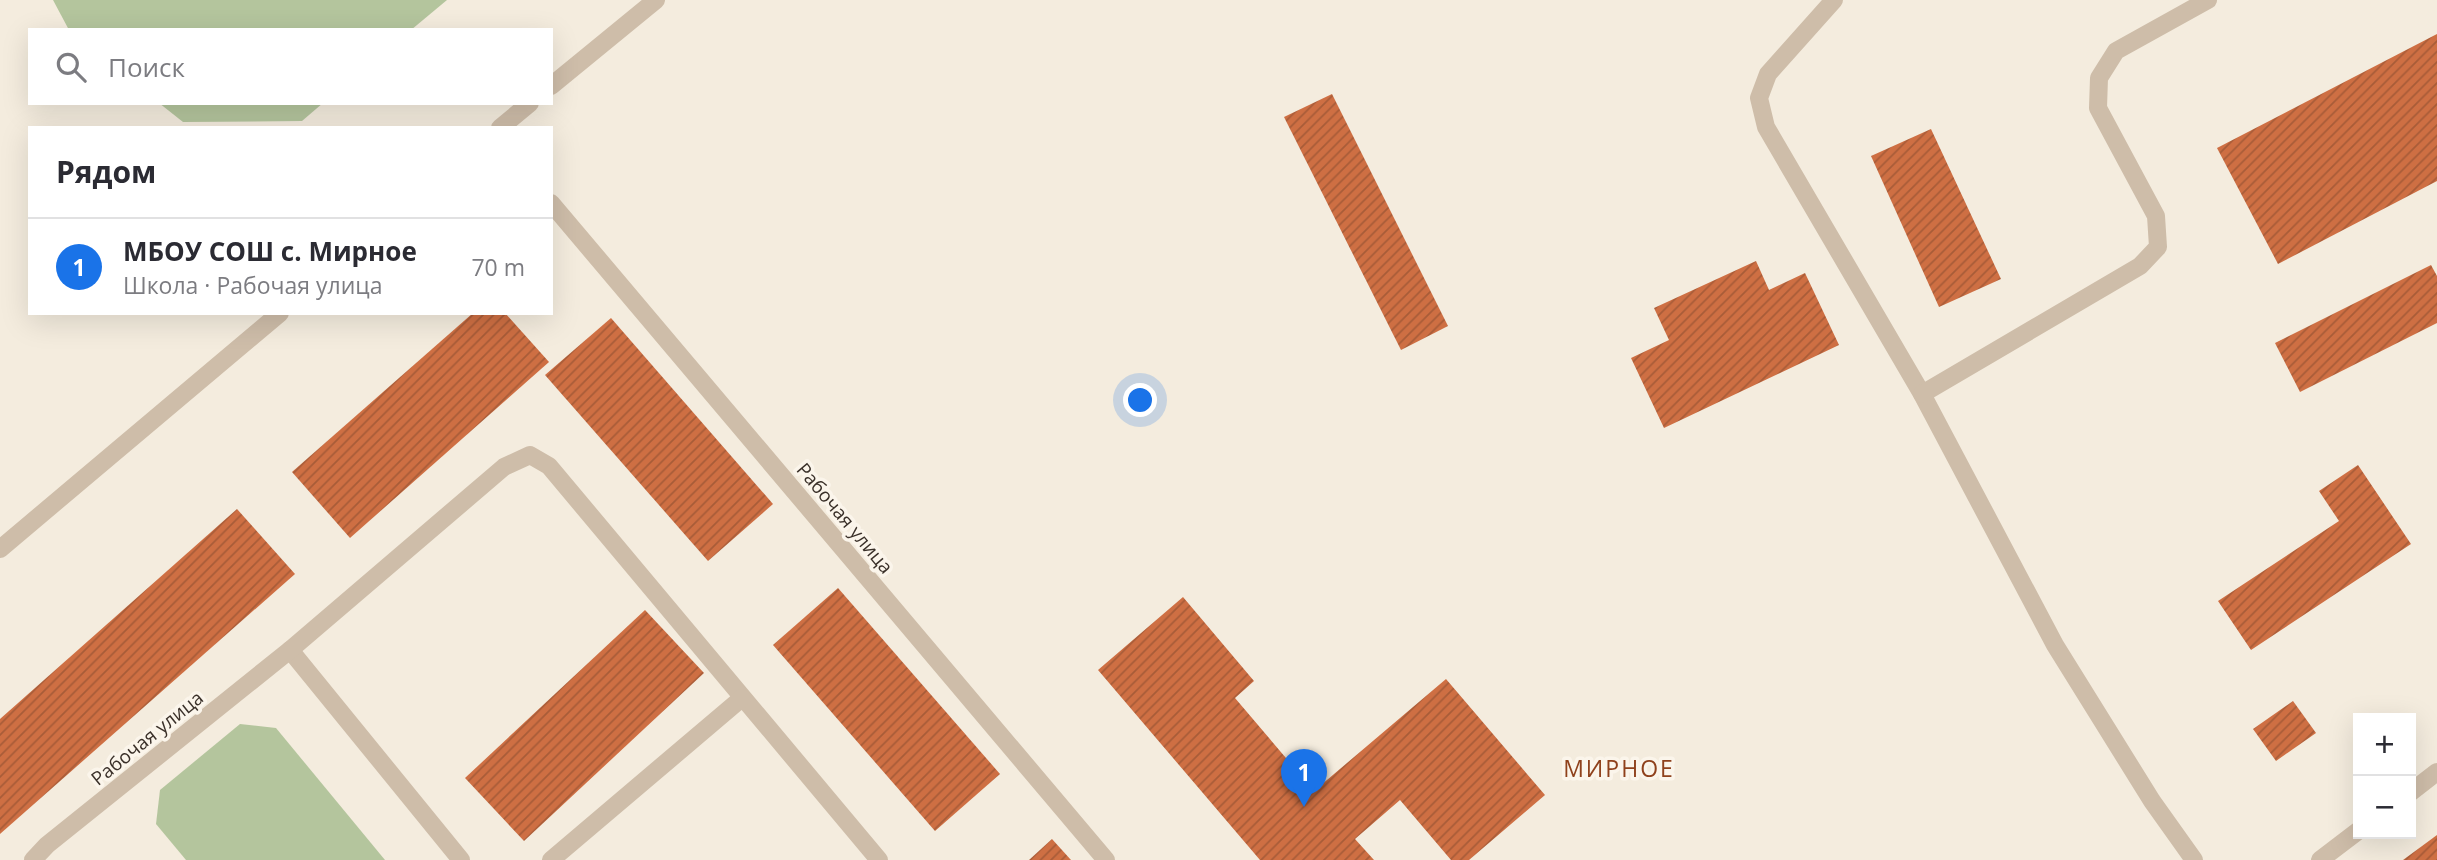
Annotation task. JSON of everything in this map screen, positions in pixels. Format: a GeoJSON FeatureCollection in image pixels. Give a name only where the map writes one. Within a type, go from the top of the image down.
{"type":"FeatureCollection","features":[{"type":"Feature","properties":{"kind":"street"},"geometry":{"type":"LineString","coordinates":[[553,84],[656,0]]}},
{"type":"Feature","properties":{"kind":"street"},"geometry":{"type":"LineString","coordinates":[[1834,0],[1768,74],[1759,99],[1766,127],[1922,394],[2055,645],[2152,801],[2194,860]]}},
{"type":"Feature","properties":{"kind":"street"},"geometry":{"type":"LineString","coordinates":[[1922,394],[2140,266],[2158,247],[2156,216],[2098,108],[2099,78],[2116,51],[2208,0]]}},
{"type":"Feature","properties":{"kind":"street"},"geometry":{"type":"LineString","coordinates":[[502,126],[528,105]]}},
{"type":"Feature","properties":{"kind":"street","name":"Рабочая улица"},"geometry":{"type":"LineString","coordinates":[[553,205],[1107,860]]}},
{"type":"Feature","properties":{"kind":"street"},"geometry":{"type":"LineString","coordinates":[[0,549],[277,315]]}},
{"type":"Feature","properties":{"kind":"street","name":"Рабочая улица"},"geometry":{"type":"LineString","coordinates":[[33,860],[47,845],[290,650],[504,467],[530,455],[549,466],[879,860]]}},
{"type":"Feature","properties":{"kind":"street"},"geometry":{"type":"LineString","coordinates":[[290,650],[461,860]]}},
{"type":"Feature","properties":{"kind":"street"},"geometry":{"type":"LineString","coordinates":[[551,860],[742,698]]}},
{"type":"Feature","properties":{"kind":"street"},"geometry":{"type":"LineString","coordinates":[[2416,788],[2437,772]]}},
{"type":"Feature","properties":{"kind":"street"},"geometry":{"type":"LineString","coordinates":[[2320,860],[2353,835]]}},
{"type":"Feature","properties":{"kind":"green space"},"geometry":{"type":"Polygon","coordinates":[[[53,0],[447,0],[413,28],[68,28],[53,0]]]}},
{"type":"Feature","properties":{"kind":"green space"},"geometry":{"type":"Polygon","coordinates":[[[162,105],[321,105],[302,121],[183,122],[162,105]]]}},
{"type":"Feature","properties":{"kind":"green space"},"geometry":{"type":"Polygon","coordinates":[[[240,724],[276,728],[385,860],[186,860],[156,824],[160,790],[240,724]]]}},
{"type":"Feature","properties":{"kind":"building"},"geometry":{"type":"Polygon","coordinates":[[[2437,34],[2437,181],[2278,264],[2217,148],[2437,34]]]}},
{"type":"Feature","properties":{"kind":"building"},"geometry":{"type":"Polygon","coordinates":[[[1332,94],[1448,326],[1401,350],[1284,117],[1332,94]]]}},
{"type":"Feature","properties":{"kind":"building"},"geometry":{"type":"Polygon","coordinates":[[[1931,129],[2001,279],[1939,307],[1871,156],[1931,129]]]}},
{"type":"Feature","properties":{"kind":"building"},"geometry":{"type":"Polygon","coordinates":[[[1756,261],[1769,290],[1805,273],[1839,345],[1664,428],[1631,358],[1669,340],[1654,308],[1756,261]]]}},
{"type":"Feature","properties":{"kind":"building"},"geometry":{"type":"Polygon","coordinates":[[[2431,265],[2437,276],[2437,323],[2300,392],[2275,343],[2431,265]]]}},
{"type":"Feature","properties":{"kind":"building"},"geometry":{"type":"Polygon","coordinates":[[[471,315],[507,315],[549,362],[350,538],[292,472],[471,315]]]}},
{"type":"Feature","properties":{"kind":"building"},"geometry":{"type":"Polygon","coordinates":[[[611,318],[773,504],[708,561],[545,375],[611,318]]]}},
{"type":"Feature","properties":{"kind":"building"},"geometry":{"type":"Polygon","coordinates":[[[2358,465],[2411,544],[2251,650],[2218,601],[2339,521],[2319,491],[2358,465]]]}},
{"type":"Feature","properties":{"kind":"building"},"geometry":{"type":"Polygon","coordinates":[[[237,509],[295,574],[0,834],[0,719],[237,509]]]}},
{"type":"Feature","properties":{"kind":"building"},"geometry":{"type":"Polygon","coordinates":[[[838,588],[1000,774],[935,831],[773,645],[838,588]]]}},
{"type":"Feature","properties":{"kind":"building"},"geometry":{"type":"Polygon","coordinates":[[[1183,597],[1254,681],[1235,698],[1314,791],[1446,679],[1545,795],[1469,860],[1451,860],[1400,800],[1355,839],[1374,860],[1260,860],[1098,670],[1183,597]]]}},
{"type":"Feature","properties":{"kind":"building"},"geometry":{"type":"Polygon","coordinates":[[[645,610],[704,673],[524,841],[465,778],[645,610]]]}},
{"type":"Feature","properties":{"kind":"building"},"geometry":{"type":"Polygon","coordinates":[[[2293,701],[2316,733],[2276,761],[2253,729],[2293,701]]]}},
{"type":"Feature","properties":{"kind":"building"},"geometry":{"type":"Polygon","coordinates":[[[2437,835],[2437,860],[2403,860],[2437,835]]]}},
{"type":"Feature","properties":{"kind":"building"},"geometry":{"type":"Polygon","coordinates":[[[1052,839],[1071,860],[1029,860],[1052,839]]]}},
{"type":"Feature","properties":{"kind":"place","name":"МБОУ СОШ с. Мирное"},"geometry":{"type":"Point","coordinates":[1304,807]}},
{"type":"Feature","properties":{"kind":"district","name":"МИРНОЕ"},"geometry":{"type":"Point","coordinates":[1619,769]}}]}
